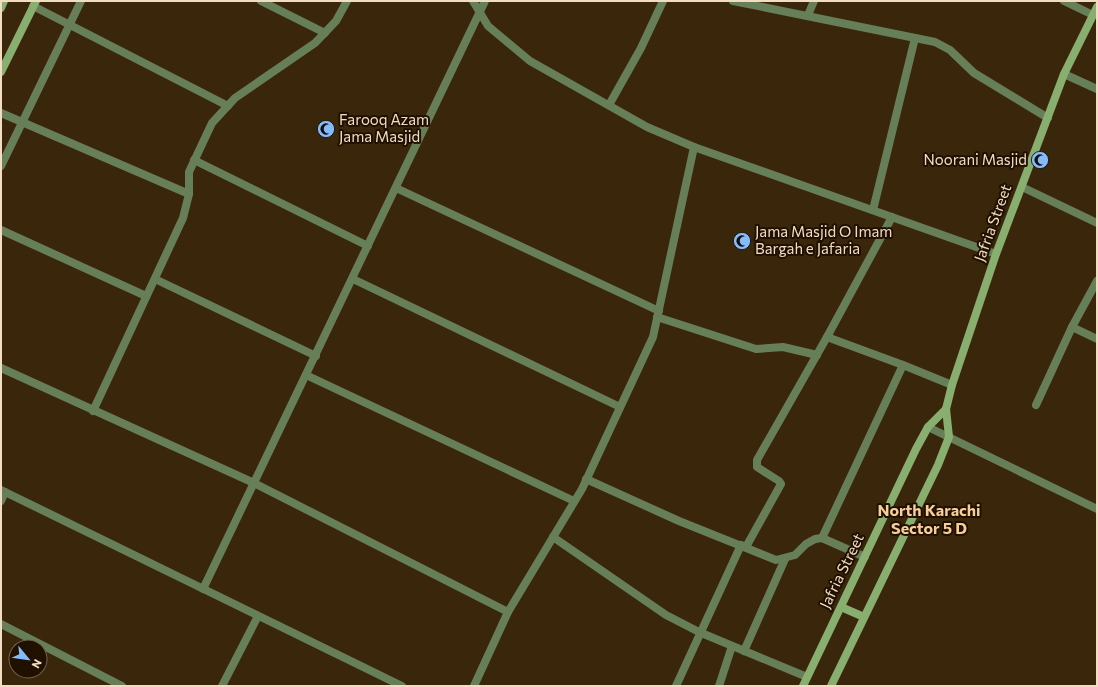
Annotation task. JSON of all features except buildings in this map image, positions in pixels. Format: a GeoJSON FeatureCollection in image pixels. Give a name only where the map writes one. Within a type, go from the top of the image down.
{"type":"FeatureCollection","features":[{"type":"Feature","properties":{"kind":"street"},"geometry":{"type":"LineString","coordinates":[[1,8],[4,1]]}},
{"type":"Feature","properties":{"kind":"street"},"geometry":{"type":"LineString","coordinates":[[1,166],[81,1]]}},
{"type":"Feature","properties":{"kind":"street"},"geometry":{"type":"LineString","coordinates":[[261,1],[325,33]]}},
{"type":"Feature","properties":{"kind":"street"},"geometry":{"type":"LineString","coordinates":[[93,411],[183,218],[189,194],[188,172],[212,123],[234,98],[315,43],[336,22],[347,1]]}},
{"type":"Feature","properties":{"kind":"street"},"geometry":{"type":"LineString","coordinates":[[473,1],[479,13],[496,34],[530,61],[647,127],[694,147],[996,254]]}},
{"type":"Feature","properties":{"kind":"street"},"geometry":{"type":"LineString","coordinates":[[203,589],[485,1]]}},
{"type":"Feature","properties":{"kind":"street"},"geometry":{"type":"LineString","coordinates":[[609,105],[641,48],[663,1]]}},
{"type":"Feature","properties":{"kind":"street"},"geometry":{"type":"LineString","coordinates":[[733,1],[935,42],[950,50],[974,73],[1048,118]]}},
{"type":"Feature","properties":{"kind":"street"},"geometry":{"type":"LineString","coordinates":[[808,16],[814,1]]}},
{"type":"Feature","properties":{"kind":"street"},"geometry":{"type":"LineString","coordinates":[[1064,1],[1095,11]]}},
{"type":"Feature","properties":{"kind":"street"},"geometry":{"type":"LineString","coordinates":[[1,72],[34,3],[69,24],[228,106]]}},
{"type":"Feature","properties":{"kind":"street","name":"Jafria Street"},"geometry":{"type":"LineString","coordinates":[[831,686],[938,465],[949,437],[946,409],[952,385],[996,254],[1064,74],[1095,11]]}},
{"type":"Feature","properties":{"kind":"street"},"geometry":{"type":"LineString","coordinates":[[873,210],[915,38]]}},
{"type":"Feature","properties":{"kind":"street"},"geometry":{"type":"LineString","coordinates":[[1064,74],[1097,89]]}},
{"type":"Feature","properties":{"kind":"street"},"geometry":{"type":"LineString","coordinates":[[1,112],[189,194]]}},
{"type":"Feature","properties":{"kind":"street"},"geometry":{"type":"LineString","coordinates":[[474,686],[508,612],[586,479],[653,337],[694,147]]}},
{"type":"Feature","properties":{"kind":"street"},"geometry":{"type":"LineString","coordinates":[[194,160],[368,246]]}},
{"type":"Feature","properties":{"kind":"street"},"geometry":{"type":"LineString","coordinates":[[1022,187],[1097,223]]}},
{"type":"Feature","properties":{"kind":"street"},"geometry":{"type":"LineString","coordinates":[[396,188],[658,314],[756,350],[783,347],[817,355]]}},
{"type":"Feature","properties":{"kind":"street"},"geometry":{"type":"LineString","coordinates":[[676,686],[699,632],[744,546],[781,484],[779,481],[757,468],[757,460],[827,337],[892,217]]}},
{"type":"Feature","properties":{"kind":"street"},"geometry":{"type":"LineString","coordinates":[[1,230],[146,296]]}},
{"type":"Feature","properties":{"kind":"street"},"geometry":{"type":"LineString","coordinates":[[155,278],[316,356]]}},
{"type":"Feature","properties":{"kind":"street"},"geometry":{"type":"LineString","coordinates":[[353,279],[620,407]]}},
{"type":"Feature","properties":{"kind":"street"},"geometry":{"type":"LineString","coordinates":[[1036,405],[1072,327],[1097,281]]}},
{"type":"Feature","properties":{"kind":"street"},"geometry":{"type":"LineString","coordinates":[[1072,327],[1097,339]]}},
{"type":"Feature","properties":{"kind":"street"},"geometry":{"type":"LineString","coordinates":[[827,337],[952,385]]}},
{"type":"Feature","properties":{"kind":"street"},"geometry":{"type":"LineString","coordinates":[[822,538],[903,365]]}},
{"type":"Feature","properties":{"kind":"street"},"geometry":{"type":"LineString","coordinates":[[1,368],[254,483],[508,612]]}},
{"type":"Feature","properties":{"kind":"street"},"geometry":{"type":"LineString","coordinates":[[306,375],[574,501]]}},
{"type":"Feature","properties":{"kind":"street","name":"Jafria Street"},"geometry":{"type":"LineString","coordinates":[[803,686],[928,427],[946,409]]}},
{"type":"Feature","properties":{"kind":"street"},"geometry":{"type":"LineString","coordinates":[[928,427],[1097,509]]}},
{"type":"Feature","properties":{"kind":"street"},"geometry":{"type":"LineString","coordinates":[[586,479],[679,521],[776,560],[785,559],[795,555],[815,539],[822,538],[865,557]]}},
{"type":"Feature","properties":{"kind":"street"},"geometry":{"type":"LineString","coordinates":[[1,501],[3,491],[402,686]]}},
{"type":"Feature","properties":{"kind":"street"},"geometry":{"type":"LineString","coordinates":[[553,537],[666,615],[699,632],[807,677]]}},
{"type":"Feature","properties":{"kind":"street"},"geometry":{"type":"LineString","coordinates":[[744,651],[785,559]]}},
{"type":"Feature","properties":{"kind":"street"},"geometry":{"type":"LineString","coordinates":[[841,607],[864,617]]}},
{"type":"Feature","properties":{"kind":"street"},"geometry":{"type":"LineString","coordinates":[[222,686],[258,616]]}},
{"type":"Feature","properties":{"kind":"street"},"geometry":{"type":"LineString","coordinates":[[1,624],[122,686]]}},
{"type":"Feature","properties":{"kind":"street"},"geometry":{"type":"LineString","coordinates":[[719,686],[732,646]]}},
{"type":"Feature","properties":{"kind":"place","name":"Farooq Azam Jama Masjid"},"geometry":{"type":"Point","coordinates":[326,129]}},
{"type":"Feature","properties":{"kind":"place","name":"Noorani Masjid"},"geometry":{"type":"Point","coordinates":[1040,160]}},
{"type":"Feature","properties":{"kind":"place","name":"Jama Masjid O Imam Bargah e Jafaria"},"geometry":{"type":"Point","coordinates":[742,241]}},
{"type":"Feature","properties":{"kind":"district","name":"North Karachi Sector 5 D"},"geometry":{"type":"Point","coordinates":[929,519]}}]}
